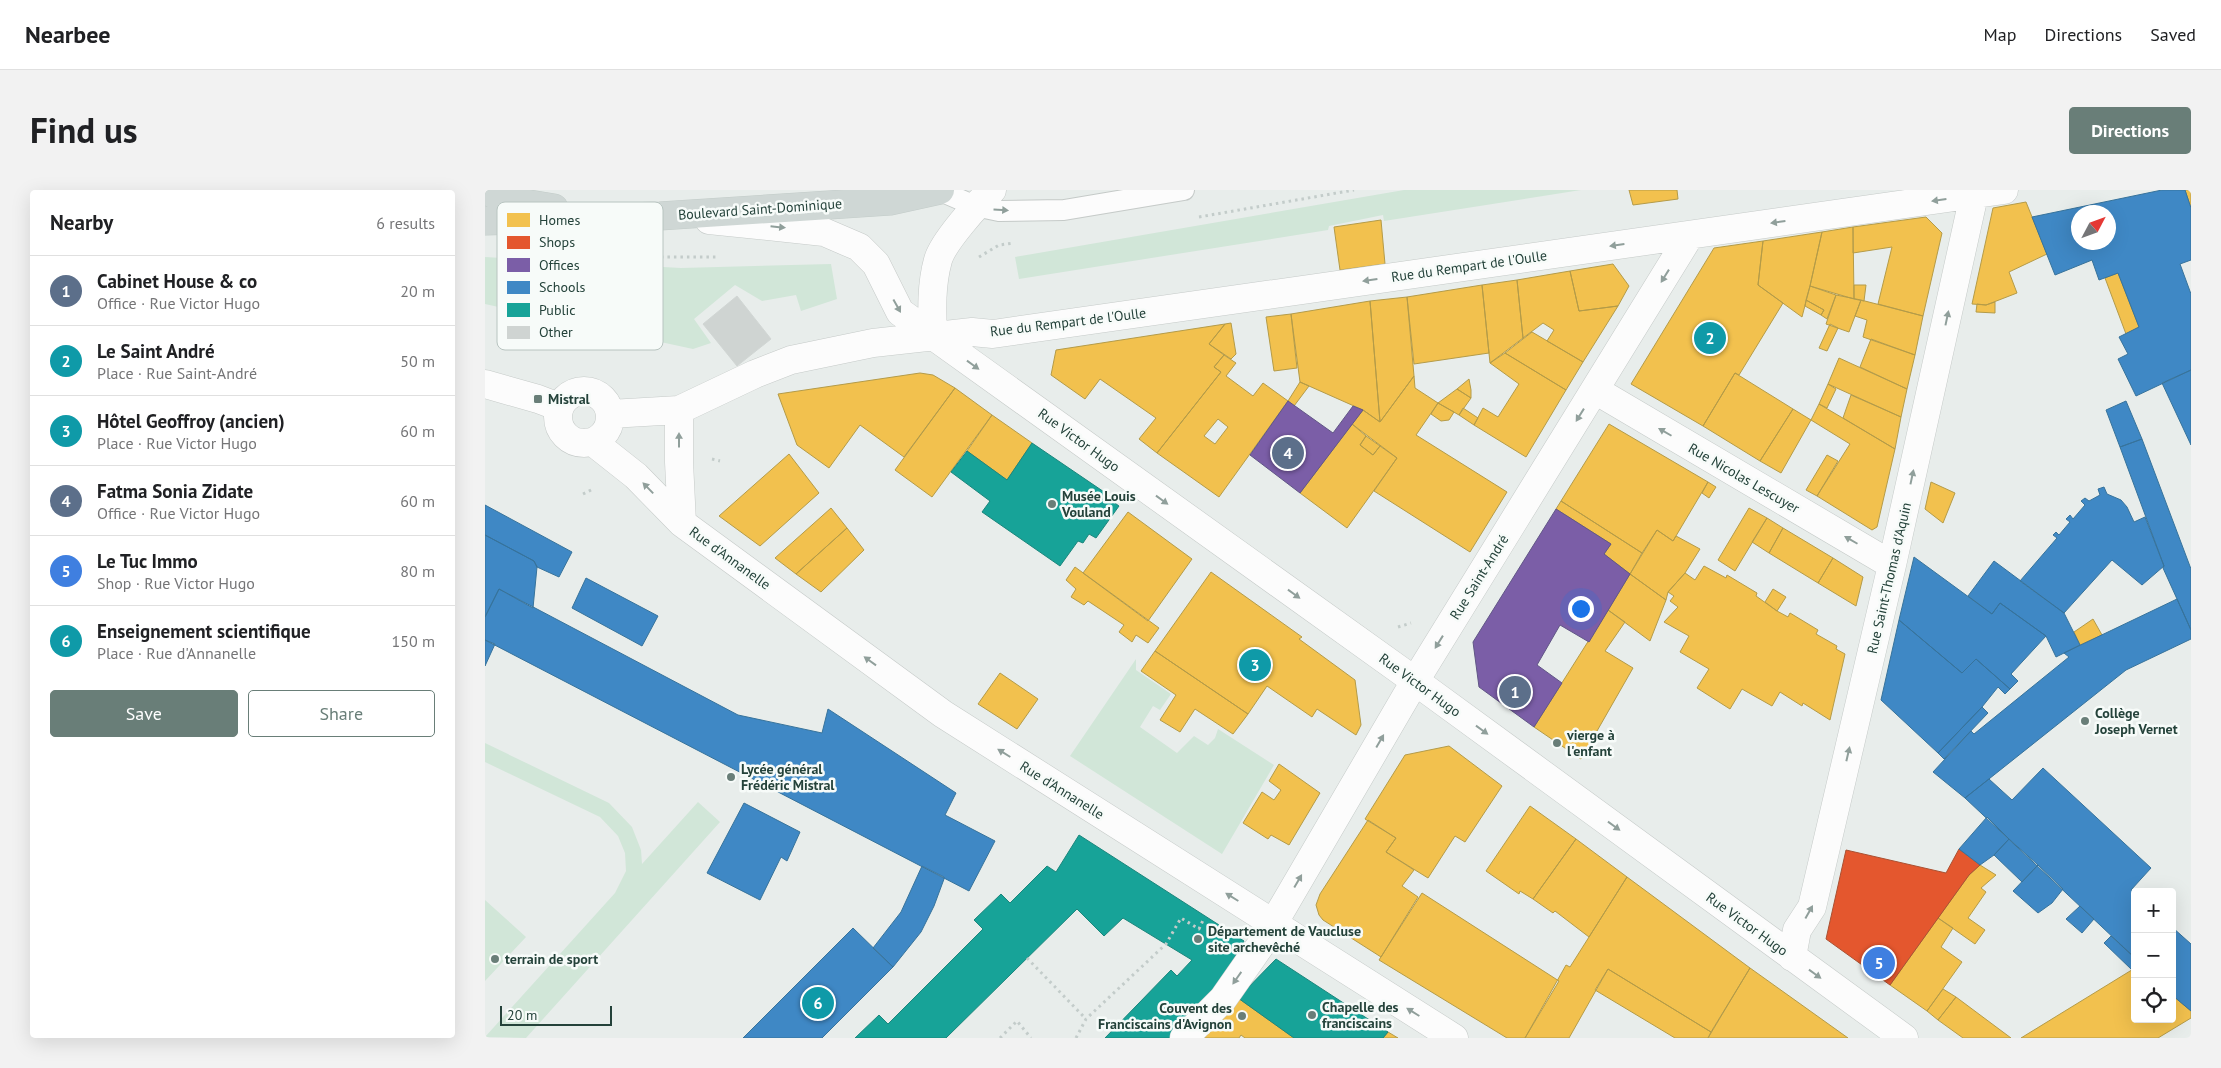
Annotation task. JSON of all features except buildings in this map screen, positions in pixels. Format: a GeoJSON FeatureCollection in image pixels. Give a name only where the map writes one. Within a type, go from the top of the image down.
{"type":"FeatureCollection","features":[{"type":"Feature","properties":{"kind":"main road"},"geometry":{"type":"LineString","coordinates":[[486,190],[505,200],[517,202]]}},
{"type":"Feature","properties":{"kind":"main road","name":"Boulevard Saint-Dominique"},"geometry":{"type":"LineString","coordinates":[[663,216],[890,200],[939,190]]}},
{"type":"Feature","properties":{"kind":"street","name":"Rue du Rempart de l'Oulle"},"geometry":{"type":"LineString","coordinates":[[679,410],[791,360],[873,343],[972,332],[993,334],[2004,190]]}},
{"type":"Feature","properties":{"kind":"street","name":"Rue Saint-Thomas d'Aquin"},"geometry":{"type":"LineString","coordinates":[[1792,957],[1797,930],[1812,907],[1893,565],[1974,195]]}},
{"type":"Feature","properties":{"kind":"street"},"geometry":{"type":"LineString","coordinates":[[933,336],[931,299],[938,258],[984,198]]}},
{"type":"Feature","properties":{"kind":"street","name":"Boulevard Saint-Dominique"},"geometry":{"type":"LineString","coordinates":[[663,216],[824,232],[859,247],[876,264],[900,312],[933,336]]}},
{"type":"Feature","properties":{"kind":"street","name":"Rue Saint-André"},"geometry":{"type":"LineString","coordinates":[[1184,1038],[1223,999],[1263,943],[1415,681],[1690,235]]}},
{"type":"Feature","properties":{"kind":"street","name":"Rue Victor Hugo"},"geometry":{"type":"LineString","coordinates":[[933,336],[1415,681],[1904,1038]]}},
{"type":"Feature","properties":{"kind":"street"},"geometry":{"type":"LineString","coordinates":[[485,384],[559,407]]}},
{"type":"Feature","properties":{"kind":"street","name":"Rue Nicolas Lescuyer"},"geometry":{"type":"LineString","coordinates":[[1595,390],[1893,565]]}},
{"type":"Feature","properties":{"kind":"street"},"geometry":{"type":"LineString","coordinates":[[587,391],[602,399],[610,414],[606,431],[593,442],[584,444],[568,438],[559,424],[559,407],[570,394],[587,391]]}},
{"type":"Feature","properties":{"kind":"street"},"geometry":{"type":"LineString","coordinates":[[610,414],[679,410]]}},
{"type":"Feature","properties":{"kind":"street","name":"Rue d'Annanelle"},"geometry":{"type":"LineString","coordinates":[[679,410],[682,523]]}},
{"type":"Feature","properties":{"kind":"street","name":"Rue d'Annanelle"},"geometry":{"type":"LineString","coordinates":[[593,442],[636,476],[682,523],[943,714],[1454,1038]]}},
{"type":"Feature","properties":{"kind":"lane"},"geometry":{"type":"LineString","coordinates":[[939,190],[984,198],[999,211],[1064,210],[1184,190]]}},
{"type":"Feature","properties":{"kind":"path"},"geometry":{"type":"LineString","coordinates":[[663,257],[729,257]]}},
{"type":"Feature","properties":{"kind":"path"},"geometry":{"type":"LineString","coordinates":[[583,494],[593,489]]}},
{"type":"Feature","properties":{"kind":"path"},"geometry":{"type":"LineString","coordinates":[[1076,1038],[1087,1019],[1166,944],[1181,918],[1199,929],[1205,916]]}},
{"type":"Feature","properties":{"kind":"path"},"geometry":{"type":"LineString","coordinates":[[1027,958],[1087,1019]]}},
{"type":"Feature","properties":{"kind":"path"},"geometry":{"type":"LineString","coordinates":[[1000,1038],[1017,1021],[1031,1038]]}},
{"type":"Feature","properties":{"kind":"green space"},"geometry":{"type":"Polygon","coordinates":[[[1404,190],[1581,190],[1384,221],[1383,215],[1329,226],[1328,230],[1019,279],[1015,257],[1404,190]]]}},
{"type":"Feature","properties":{"kind":"green space"},"geometry":{"type":"Polygon","coordinates":[[[485,257],[497,258],[497,307],[485,304],[485,257]]]}},
{"type":"Feature","properties":{"kind":"green space"},"geometry":{"type":"Polygon","coordinates":[[[831,264],[837,299],[801,311],[796,295],[762,301],[735,285],[694,319],[711,343],[693,349],[663,343],[663,267],[831,264]]]}},
{"type":"Feature","properties":{"kind":"green space"},"geometry":{"type":"Polygon","coordinates":[[[1136,659],[1136,670],[1171,694],[1160,710],[1153,706],[1140,727],[1177,753],[1194,736],[1208,745],[1215,738],[1218,729],[1274,765],[1222,854],[1070,756],[1136,659]]]}},
{"type":"Feature","properties":{"kind":"green space"},"geometry":{"type":"Polygon","coordinates":[[[485,743],[609,803],[632,827],[641,850],[642,864],[698,802],[720,822],[526,1038],[485,1037],[615,893],[626,871],[625,853],[618,836],[600,817],[485,762],[485,743]]]}},
{"type":"Feature","properties":{"kind":"green space","name":"terrain de sport"},"geometry":{"type":"Polygon","coordinates":[[[485,900],[526,937],[485,981],[485,900]]]}},
{"type":"Feature","properties":{"kind":"place","name":"Le Saint André"},"geometry":{"type":"Point","coordinates":[1710,338]}},
{"type":"Feature","properties":{"kind":"place","name":"Mistral"},"geometry":{"type":"Point","coordinates":[538,399]}},
{"type":"Feature","properties":{"kind":"place","name":"Fatma Sonia Zidate"},"geometry":{"type":"Point","coordinates":[1288,453]}},
{"type":"Feature","properties":{"kind":"place","name":"Musée Louis Vouland"},"geometry":{"type":"Point","coordinates":[1052,504]}},
{"type":"Feature","properties":{"kind":"place","name":"Hôtel Geoffroy (ancien)"},"geometry":{"type":"Point","coordinates":[1255,665]}},
{"type":"Feature","properties":{"kind":"place","name":"Cabinet House & co"},"geometry":{"type":"Point","coordinates":[1515,692]}},
{"type":"Feature","properties":{"kind":"place","name":"Collège Joseph Vernet"},"geometry":{"type":"Point","coordinates":[2085,721]}},
{"type":"Feature","properties":{"kind":"place","name":"vierge à l'enfant"},"geometry":{"type":"Point","coordinates":[1557,743]}},
{"type":"Feature","properties":{"kind":"place","name":"Lycée général Frédéric Mistral"},"geometry":{"type":"Point","coordinates":[731,777]}},
{"type":"Feature","properties":{"kind":"place","name":"Département de Vaucluse site archevêché"},"geometry":{"type":"Point","coordinates":[1198,939]}},
{"type":"Feature","properties":{"kind":"place","name":"terrain de sport"},"geometry":{"type":"Point","coordinates":[495,959]}},
{"type":"Feature","properties":{"kind":"place","name":"Le Tuc Immo"},"geometry":{"type":"Point","coordinates":[1879,963]}},
{"type":"Feature","properties":{"kind":"place","name":"Enseignement scientifique"},"geometry":{"type":"Point","coordinates":[818,1003]}},
{"type":"Feature","properties":{"kind":"place","name":"Chapelle des franciscains"},"geometry":{"type":"Point","coordinates":[1312,1015]}},
{"type":"Feature","properties":{"kind":"place","name":"Couvent des Franciscains d'Avignon"},"geometry":{"type":"Point","coordinates":[1242,1016]}}]}
